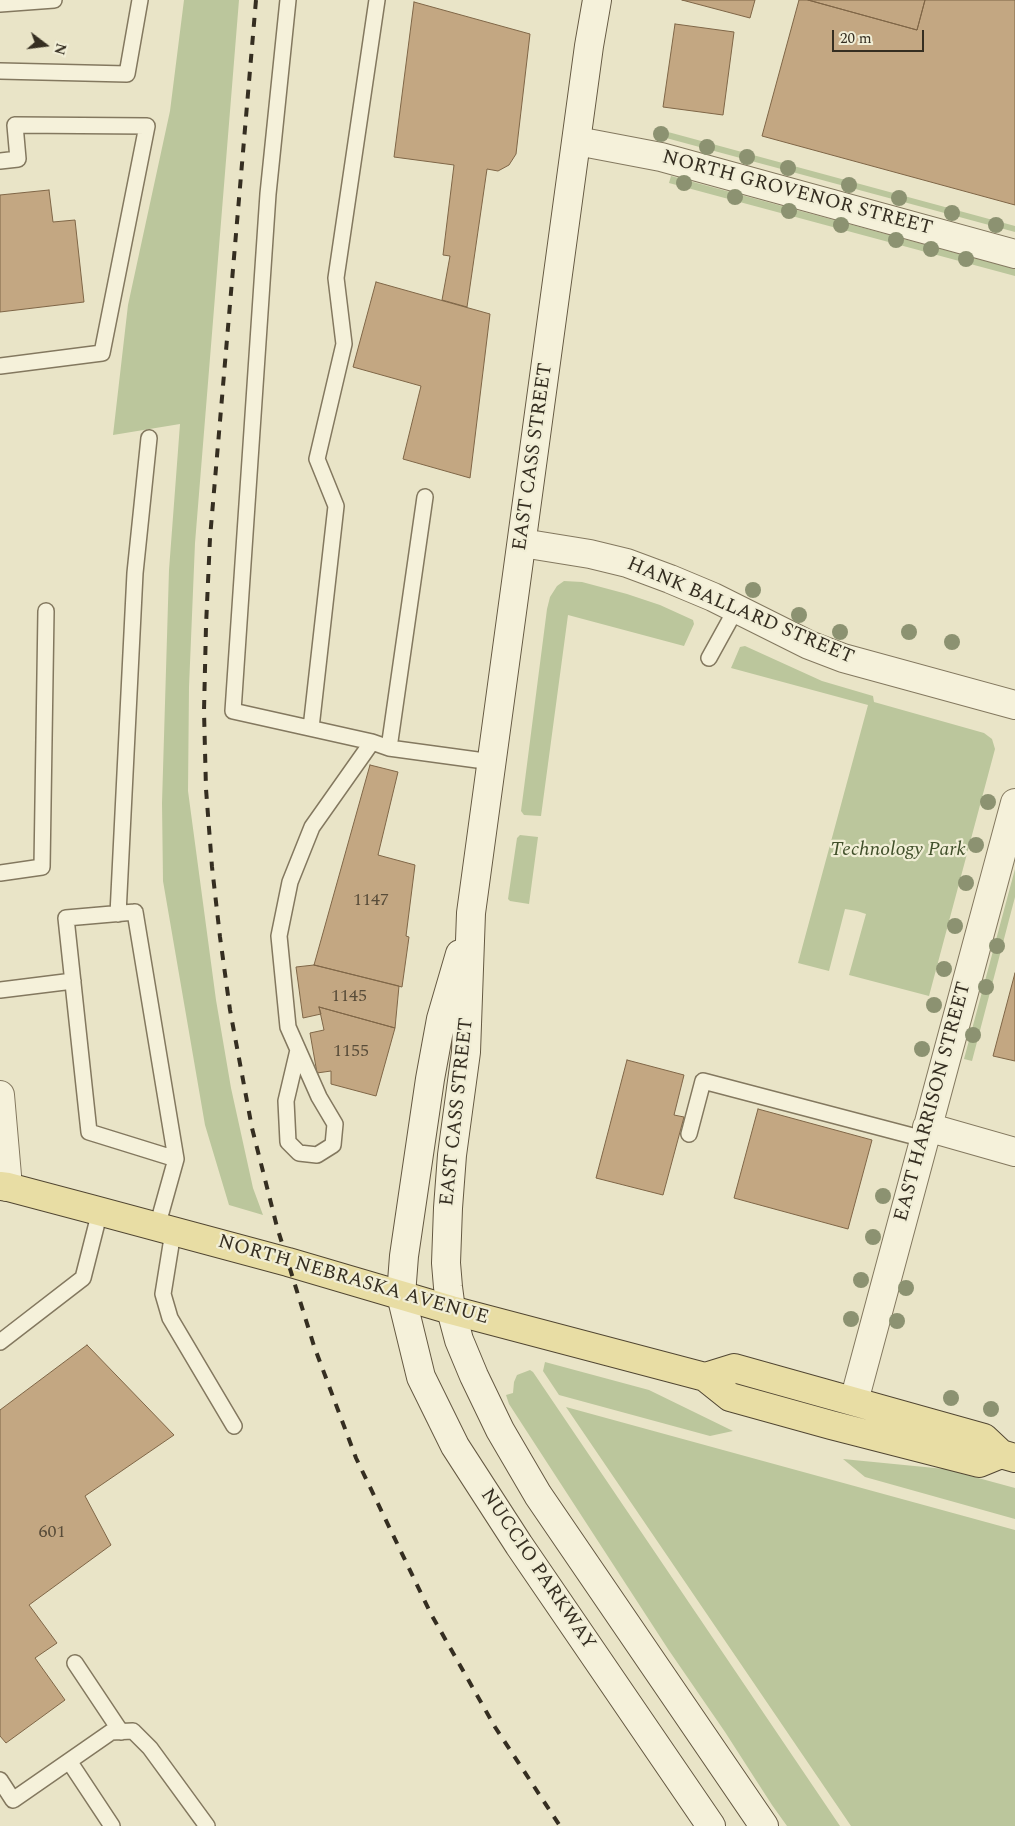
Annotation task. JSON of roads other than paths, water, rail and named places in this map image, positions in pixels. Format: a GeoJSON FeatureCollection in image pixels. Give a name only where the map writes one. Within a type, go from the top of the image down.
{"type":"FeatureCollection","features":[{"type":"Feature","properties":{"kind":"main road","name":"EAST CASS STREET"},"geometry":{"type":"LineString","coordinates":[[451,1310],[446,1264],[448,1208],[452,1155],[466,1052],[471,913],[597,0]]}},
{"type":"Feature","properties":{"kind":"main road","name":"NORTH GROVENOR STREET"},"geometry":{"type":"LineString","coordinates":[[577,142],[661,156],[1015,254]]}},
{"type":"Feature","properties":{"kind":"main road","name":"HANK BALLARD STREET"},"geometry":{"type":"LineString","coordinates":[[522,543],[590,554],[627,563],[670,579],[808,645],[843,658],[1015,705]]}},
{"type":"Feature","properties":{"kind":"main road","name":"EAST HARRISON STREET"},"geometry":{"type":"LineString","coordinates":[[854,1401],[1015,803]]}},
{"type":"Feature","properties":{"kind":"main road","name":"EAST CASS STREET"},"geometry":{"type":"LineString","coordinates":[[401,1296],[407,1231],[430,1079],[441,1019],[471,913]]}},
{"type":"Feature","properties":{"kind":"main road"},"geometry":{"type":"LineString","coordinates":[[0,1095],[4,1187]]}},
{"type":"Feature","properties":{"kind":"main road"},"geometry":{"type":"LineString","coordinates":[[925,1133],[1015,1152]]}},
{"type":"Feature","properties":{"kind":"main road","name":"NORTH NEBRASKA AVENUE"},"geometry":{"type":"LineString","coordinates":[[4,1187],[100,1211],[288,1262],[451,1310],[705,1377],[730,1397],[979,1463],[1008,1456]]}},
{"type":"Feature","properties":{"kind":"main road","name":"NUCCIO PARKWAY"},"geometry":{"type":"LineString","coordinates":[[401,1296],[422,1378],[455,1446],[524,1553],[711,1826]]}},
{"type":"Feature","properties":{"kind":"main road"},"geometry":{"type":"LineString","coordinates":[[451,1310],[474,1376],[500,1430],[538,1496],[764,1826]]}},
{"type":"Feature","properties":{"kind":"main road","name":"NORTH NEBRASKA AVENUE"},"geometry":{"type":"LineString","coordinates":[[705,1377],[734,1368],[984,1438],[1008,1456]]}},
{"type":"Feature","properties":{"kind":"lane"},"geometry":{"type":"LineString","coordinates":[[0,4],[54,0]]}},
{"type":"Feature","properties":{"kind":"lane"},"geometry":{"type":"LineString","coordinates":[[0,70],[127,74],[140,0]]}},
{"type":"Feature","properties":{"kind":"lane"},"geometry":{"type":"LineString","coordinates":[[288,0],[268,194],[233,711],[372,742],[389,748],[492,762]]}},
{"type":"Feature","properties":{"kind":"lane"},"geometry":{"type":"LineString","coordinates":[[310,728],[336,506],[317,459],[344,344],[336,278],[377,0]]}},
{"type":"Feature","properties":{"kind":"lane"},"geometry":{"type":"LineString","coordinates":[[0,162],[18,159],[15,126],[147,126],[102,354],[0,366]]}},
{"type":"Feature","properties":{"kind":"lane"},"geometry":{"type":"LineString","coordinates":[[118,914],[135,573],[149,438]]}},
{"type":"Feature","properties":{"kind":"lane"},"geometry":{"type":"LineString","coordinates":[[389,748],[425,497]]}},
{"type":"Feature","properties":{"kind":"lane"},"geometry":{"type":"LineString","coordinates":[[709,658],[736,609]]}},
{"type":"Feature","properties":{"kind":"lane"},"geometry":{"type":"LineString","coordinates":[[0,873],[42,867],[46,611]]}},
{"type":"Feature","properties":{"kind":"lane"},"geometry":{"type":"LineString","coordinates":[[298,1050],[286,1101],[288,1142],[299,1153],[317,1155],[333,1145],[335,1124],[319,1096],[288,1027],[278,936],[290,882],[312,827],[372,742]]}},
{"type":"Feature","properties":{"kind":"lane"},"geometry":{"type":"LineString","coordinates":[[176,1159],[88,1132],[66,918],[135,912],[176,1159],[165,1230],[163,1294],[170,1318],[234,1426]]}},
{"type":"Feature","properties":{"kind":"lane"},"geometry":{"type":"LineString","coordinates":[[0,990],[73,981]]}},
{"type":"Feature","properties":{"kind":"lane"},"geometry":{"type":"LineString","coordinates":[[689,1134],[703,1081],[925,1133]]}},
{"type":"Feature","properties":{"kind":"lane"},"geometry":{"type":"LineString","coordinates":[[0,1342],[83,1278],[100,1211]]}},
{"type":"Feature","properties":{"kind":"lane"},"geometry":{"type":"LineString","coordinates":[[75,1663],[121,1732]]}},
{"type":"Feature","properties":{"kind":"lane"},"geometry":{"type":"LineString","coordinates":[[0,1780],[13,1800],[111,1732],[133,1731],[150,1748],[207,1826]]}},
{"type":"Feature","properties":{"kind":"lane"},"geometry":{"type":"LineString","coordinates":[[69,1761],[112,1826]]}},
{"type":"Feature","properties":{"kind":"railway"},"geometry":{"type":"LineString","coordinates":[[256,0],[210,538],[206,626],[204,711],[206,789],[212,867],[230,1010],[252,1128],[277,1227],[314,1346],[356,1458],[431,1614],[495,1727],[560,1826]]}},
{"type":"Feature","properties":{"kind":"park label","name":"Technology Park"},"geometry":{"type":"Point","coordinates":[898,851]}}]}
